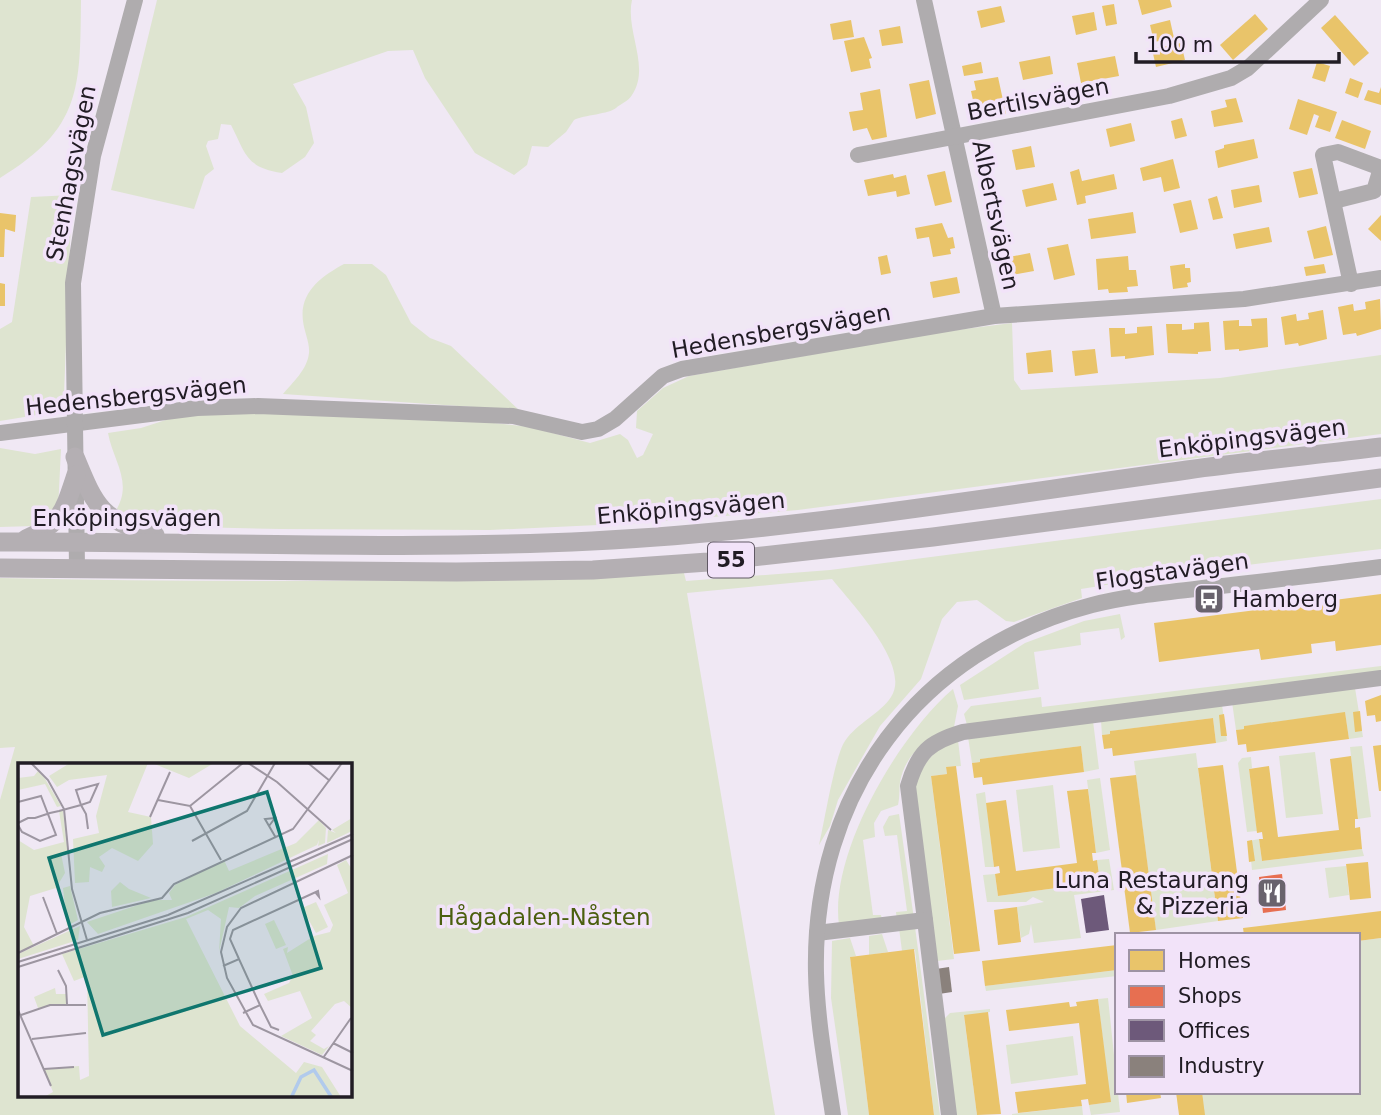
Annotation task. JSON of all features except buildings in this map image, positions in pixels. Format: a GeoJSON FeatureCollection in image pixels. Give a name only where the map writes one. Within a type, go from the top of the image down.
{"type":"FeatureCollection","features":[{"type":"Feature","properties":{"kind":"main road","name":"Enköpingsvägen"},"geometry":{"type":"LineString","coordinates":[[10,542],[455,545],[592,541],[715,532],[935,508],[1190,470],[1381,447]]}},
{"type":"Feature","properties":{"kind":"main road"},"geometry":{"type":"LineString","coordinates":[[10,542],[48,529],[59,520],[76,466]]}},
{"type":"Feature","properties":{"kind":"main road"},"geometry":{"type":"LineString","coordinates":[[76,466],[92,499],[104,512],[131,528],[180,542]]}},
{"type":"Feature","properties":{"kind":"main road","name":"55"},"geometry":{"type":"LineString","coordinates":[[0,568],[76,567],[103,571],[593,570],[708,562],[933,537],[1381,478]]}},
{"type":"Feature","properties":{"kind":"street","name":"Stenhagsvägen"},"geometry":{"type":"LineString","coordinates":[[76,567],[73,283],[81,218],[102,117],[135,0]]}},
{"type":"Feature","properties":{"kind":"street","name":"Albertsvägen"},"geometry":{"type":"LineString","coordinates":[[924,0],[994,316]]}},
{"type":"Feature","properties":{"kind":"street","name":"Bertilsvägen"},"geometry":{"type":"LineString","coordinates":[[858,155],[1169,96],[1231,78],[1248,68],[1321,0]]}},
{"type":"Feature","properties":{"kind":"street"},"geometry":{"type":"LineString","coordinates":[[1334,201],[1374,191],[1381,168],[1338,152],[1322,155],[1351,284]]}},
{"type":"Feature","properties":{"kind":"street","name":"Hedensbergsvägen"},"geometry":{"type":"LineString","coordinates":[[0,433],[197,408],[258,406],[513,416],[582,432],[598,429],[615,419],[663,376],[682,369],[994,316],[1244,299],[1381,278]]}},
{"type":"Feature","properties":{"kind":"street","name":"Flogstavägen"},"geometry":{"type":"LineString","coordinates":[[832,1115],[818,1009],[817,933],[832,849],[854,792],[910,710],[974,654],[1027,626],[1127,598],[1381,567]]}},
{"type":"Feature","properties":{"kind":"street"},"geometry":{"type":"LineString","coordinates":[[949,1115],[908,786],[914,767],[925,750],[940,739],[963,732],[1381,678]]}},
{"type":"Feature","properties":{"kind":"street"},"geometry":{"type":"LineString","coordinates":[[817,933],[925,920]]}},
{"type":"Feature","properties":{"kind":"green space"},"geometry":{"type":"Polygon","coordinates":[[[0,0],[81,0],[77,82],[71,103],[61,123],[47,141],[27,160],[0,178],[0,0]]]}},
{"type":"Feature","properties":{"kind":"green space"},"geometry":{"type":"Polygon","coordinates":[[[157,0],[632,0],[632,24],[639,73],[637,84],[627,101],[613,110],[574,120],[566,132],[548,147],[532,146],[527,165],[514,175],[475,153],[425,78],[413,50],[388,51],[293,84],[306,107],[314,143],[305,157],[282,173],[254,163],[248,158],[231,125],[221,124],[218,139],[208,141],[206,146],[214,169],[205,176],[194,209],[111,190],[157,0]]]}},
{"type":"Feature","properties":{"kind":"green space"},"geometry":{"type":"Polygon","coordinates":[[[72,195],[64,394],[55,412],[0,421],[0,329],[12,322],[31,197],[72,195]]]}},
{"type":"Feature","properties":{"kind":"green space"},"geometry":{"type":"Polygon","coordinates":[[[344,264],[372,264],[386,275],[411,323],[430,338],[451,346],[519,410],[283,394],[308,359],[303,311],[308,293],[320,280],[344,264]]]}},
{"type":"Feature","properties":{"kind":"green space"},"geometry":{"type":"Polygon","coordinates":[[[1012,323],[1014,380],[1021,390],[1220,378],[1381,355],[1381,434],[798,510],[640,523],[490,530],[280,529],[151,526],[115,512],[123,491],[108,433],[141,428],[178,416],[257,412],[485,422],[530,427],[590,443],[620,434],[628,440],[637,458],[643,455],[653,434],[636,428],[637,411],[663,388],[689,376],[933,333],[1012,323]]]}},
{"type":"Feature","properties":{"kind":"green space"},"geometry":{"type":"Polygon","coordinates":[[[0,448],[35,454],[61,449],[58,510],[35,526],[0,527],[0,448]]]}},
{"type":"Feature","properties":{"kind":"green space","name":"Hågadalen-Nåsten"},"geometry":{"type":"Polygon","coordinates":[[[1381,499],[1381,549],[1181,573],[1081,589],[1082,598],[1014,622],[1006,621],[977,600],[957,602],[942,619],[921,679],[880,726],[838,800],[830,826],[819,845],[841,749],[850,735],[891,697],[895,684],[887,652],[865,619],[832,579],[687,593],[775,1115],[0,1115],[0,800],[15,747],[0,748],[0,578],[342,581],[684,573],[686,581],[830,570],[1381,499]]]}},
{"type":"Feature","properties":{"kind":"green space"},"geometry":{"type":"Polygon","coordinates":[[[1120,614],[1125,637],[1121,640],[1119,628],[1080,633],[1081,645],[1034,652],[1039,689],[964,700],[960,685],[1025,643],[1084,621],[1120,614]]]}},
{"type":"Feature","properties":{"kind":"green space"},"geometry":{"type":"Polygon","coordinates":[[[1381,666],[1381,673],[967,725],[964,714],[971,706],[1041,697],[1042,707],[1381,666]]]}},
{"type":"Feature","properties":{"kind":"green space"},"geometry":{"type":"Polygon","coordinates":[[[1355,688],[1363,737],[1349,739],[1345,713],[1244,726],[1244,729],[1236,730],[1232,702],[1355,688]]]}},
{"type":"Feature","properties":{"kind":"green space"},"geometry":{"type":"Polygon","coordinates":[[[953,689],[958,706],[954,727],[935,736],[913,754],[903,771],[898,805],[881,811],[874,823],[875,837],[863,840],[873,915],[881,915],[882,920],[839,925],[839,896],[845,864],[856,831],[872,797],[911,735],[953,689]]]}},
{"type":"Feature","properties":{"kind":"green space"},"geometry":{"type":"Polygon","coordinates":[[[1222,705],[1227,741],[1216,743],[1213,718],[1111,731],[1110,734],[1102,735],[1101,721],[1222,705]]]}},
{"type":"Feature","properties":{"kind":"green space"},"geometry":{"type":"Polygon","coordinates":[[[1093,721],[1099,769],[1084,772],[1081,746],[981,759],[980,762],[972,763],[968,737],[1093,721]]]}},
{"type":"Feature","properties":{"kind":"green space"},"geometry":{"type":"Polygon","coordinates":[[[958,740],[961,766],[946,767],[947,774],[931,776],[954,959],[937,961],[914,786],[930,757],[958,740]]]}},
{"type":"Feature","properties":{"kind":"green space"},"geometry":{"type":"Polygon","coordinates":[[[1362,746],[1371,817],[1358,819],[1350,747],[1362,746]]]}},
{"type":"Feature","properties":{"kind":"green space"},"geometry":{"type":"Polygon","coordinates":[[[1315,752],[1323,814],[1286,818],[1279,756],[1315,752]]]}},
{"type":"Feature","properties":{"kind":"green space"},"geometry":{"type":"Polygon","coordinates":[[[1196,753],[1218,921],[1156,930],[1134,761],[1196,753]]]}},
{"type":"Feature","properties":{"kind":"green space"},"geometry":{"type":"Polygon","coordinates":[[[1251,757],[1252,768],[1249,769],[1257,831],[1247,832],[1238,763],[1242,758],[1251,757]]]}},
{"type":"Feature","properties":{"kind":"green space"},"geometry":{"type":"Polygon","coordinates":[[[1100,778],[1110,850],[1096,853],[1087,780],[1100,778]]]}},
{"type":"Feature","properties":{"kind":"green space"},"geometry":{"type":"Polygon","coordinates":[[[1053,785],[1060,848],[1023,852],[1016,790],[1053,785]]]}},
{"type":"Feature","properties":{"kind":"green space"},"geometry":{"type":"Polygon","coordinates":[[[985,792],[994,867],[985,867],[976,794],[985,792]]]}},
{"type":"Feature","properties":{"kind":"green space"},"geometry":{"type":"Polygon","coordinates":[[[899,814],[914,919],[897,921],[896,912],[907,911],[897,835],[885,836],[883,827],[889,816],[899,814]]]}},
{"type":"Feature","properties":{"kind":"green space"},"geometry":{"type":"Polygon","coordinates":[[[1259,839],[1262,861],[1362,849],[1364,856],[1252,870],[1249,841],[1259,839]]]}},
{"type":"Feature","properties":{"kind":"green space"},"geometry":{"type":"Polygon","coordinates":[[[1109,859],[1114,890],[1074,895],[1081,938],[1034,943],[1031,924],[1029,934],[1021,938],[1017,907],[1044,902],[1033,897],[1026,902],[987,902],[983,875],[995,874],[998,896],[1100,882],[1097,860],[1109,859]]]}},
{"type":"Feature","properties":{"kind":"green space"},"geometry":{"type":"Polygon","coordinates":[[[1346,866],[1349,895],[1329,898],[1325,868],[1346,866]]]}},
{"type":"Feature","properties":{"kind":"green space"},"geometry":{"type":"Polygon","coordinates":[[[915,927],[940,1115],[934,1115],[915,950],[902,951],[899,928],[915,927]]]}},
{"type":"Feature","properties":{"kind":"green space"},"geometry":{"type":"Polygon","coordinates":[[[882,934],[888,952],[869,955],[869,936],[882,934]]]}},
{"type":"Feature","properties":{"kind":"green space"},"geometry":{"type":"Polygon","coordinates":[[[850,938],[856,956],[850,957],[869,1115],[848,1115],[831,998],[832,941],[850,938]]]}},
{"type":"Feature","properties":{"kind":"green space"},"geometry":{"type":"Polygon","coordinates":[[[1381,938],[1381,1115],[1201,1115],[1202,1094],[1360,1094],[1360,941],[1381,938]]]}},
{"type":"Feature","properties":{"kind":"green space"},"geometry":{"type":"Polygon","coordinates":[[[1115,970],[1115,976],[986,991],[985,986],[1115,970]]]}},
{"type":"Feature","properties":{"kind":"green space"},"geometry":{"type":"Polygon","coordinates":[[[1108,998],[1115,1064],[1115,1094],[1118,1094],[1120,1112],[1091,1115],[1089,1105],[1110,1102],[1098,999],[1108,998]]]}},
{"type":"Feature","properties":{"kind":"green space"},"geometry":{"type":"Polygon","coordinates":[[[990,1009],[990,1012],[964,1016],[977,1115],[954,1115],[942,1021],[950,1013],[990,1009]]]}},
{"type":"Feature","properties":{"kind":"green space"},"geometry":{"type":"Polygon","coordinates":[[[1073,1036],[1078,1075],[1011,1084],[1006,1045],[1073,1036]]]}},
{"type":"Feature","properties":{"kind":"green space"},"geometry":{"type":"Polygon","coordinates":[[[1082,1106],[1083,1115],[1012,1115],[1012,1114],[1082,1106]]]}},
{"type":"Feature","properties":{"kind":"place","name":"Hamberg"},"geometry":{"type":"Point","coordinates":[1209,599]}},
{"type":"Feature","properties":{"kind":"place","name":"Luna Restaurang & Pizzeria"},"geometry":{"type":"Point","coordinates":[1272,893]}}]}
